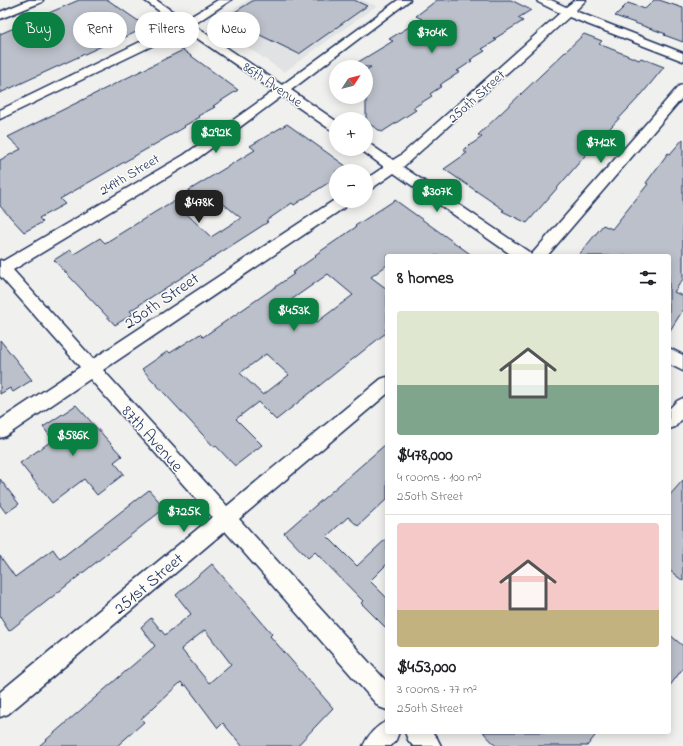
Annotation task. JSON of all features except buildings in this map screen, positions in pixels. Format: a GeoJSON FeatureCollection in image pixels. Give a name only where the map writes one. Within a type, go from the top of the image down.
{"type":"FeatureCollection","features":[{"type":"Feature","properties":{"kind":"street"},"geometry":{"type":"LineString","coordinates":[[0,16],[38,0]]}},
{"type":"Feature","properties":{"kind":"street","name":"86th Avenue"},"geometry":{"type":"LineString","coordinates":[[150,0],[167,12]]}},
{"type":"Feature","properties":{"kind":"street"},"geometry":{"type":"LineString","coordinates":[[199,17],[226,0]]}},
{"type":"Feature","properties":{"kind":"street","name":"249th Street"},"geometry":{"type":"LineString","coordinates":[[1,268],[188,158],[283,91],[405,0]]}},
{"type":"Feature","properties":{"kind":"street"},"geometry":{"type":"LineString","coordinates":[[542,0],[568,12],[683,58]]}},
{"type":"Feature","properties":{"kind":"street","name":"250th Street"},"geometry":{"type":"LineString","coordinates":[[373,181],[412,154],[581,0]]}},
{"type":"Feature","properties":{"kind":"street","name":"86th Avenue"},"geometry":{"type":"LineString","coordinates":[[199,34],[329,123]]}},
{"type":"Feature","properties":{"kind":"street"},"geometry":{"type":"LineString","coordinates":[[0,115],[141,48]]}},
{"type":"Feature","properties":{"kind":"street"},"geometry":{"type":"LineString","coordinates":[[540,254],[683,89]]}},
{"type":"Feature","properties":{"kind":"street"},"geometry":{"type":"LineString","coordinates":[[373,153],[521,254]]}},
{"type":"Feature","properties":{"kind":"street","name":"250th Street"},"geometry":{"type":"LineString","coordinates":[[0,430],[333,208]]}},
{"type":"Feature","properties":{"kind":"street","name":"87th Avenue"},"geometry":{"type":"LineString","coordinates":[[1,268],[385,697]]}},
{"type":"Feature","properties":{"kind":"street"},"geometry":{"type":"LineString","coordinates":[[671,355],[683,364]]}},
{"type":"Feature","properties":{"kind":"street","name":"251st Street"},"geometry":{"type":"LineString","coordinates":[[0,706],[385,386]]}},
{"type":"Feature","properties":{"kind":"street"},"geometry":{"type":"LineString","coordinates":[[671,419],[683,406]]}},
{"type":"Feature","properties":{"kind":"street"},"geometry":{"type":"LineString","coordinates":[[375,746],[386,734]]}},
{"type":"Feature","properties":{"kind":"street"},"geometry":{"type":"LineString","coordinates":[[418,734],[429,746]]}},
{"type":"Feature","properties":{"kind":"shaded area"},"geometry":{"type":"Polygon","coordinates":[[[248,0],[363,0],[376,6],[284,72],[249,48],[260,48],[260,12],[229,12],[248,0]]]}}]}
